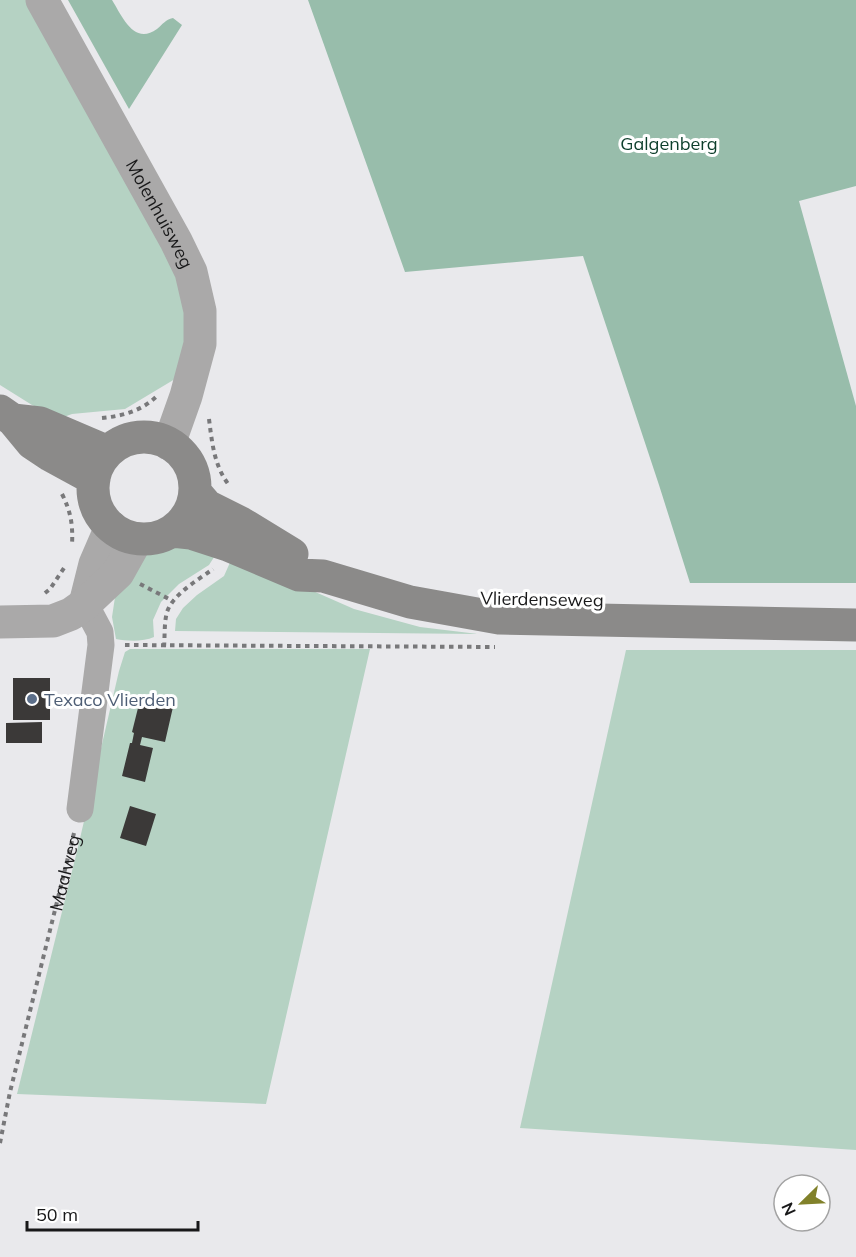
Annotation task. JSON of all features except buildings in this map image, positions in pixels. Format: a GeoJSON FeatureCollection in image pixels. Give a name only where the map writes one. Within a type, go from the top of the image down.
{"type":"FeatureCollection","features":[{"type":"Feature","properties":{"kind":"main road"},"geometry":{"type":"LineString","coordinates":[[6,416],[40,423],[101,466]]}},
{"type":"Feature","properties":{"kind":"main road"},"geometry":{"type":"LineString","coordinates":[[147,438],[169,444],[181,454],[190,467],[195,483],[195,492],[188,514],[180,525],[160,537],[151,539],[124,533],[100,514],[94,498],[101,466],[126,441],[147,438]]}},
{"type":"Feature","properties":{"kind":"main road","name":"Vlierdenseweg"},"geometry":{"type":"LineString","coordinates":[[195,492],[207,506],[241,523],[296,556],[323,576]]}},
{"type":"Feature","properties":{"kind":"main road","name":"Vlierdenseweg"},"geometry":{"type":"LineString","coordinates":[[172,531],[191,533],[228,545],[299,575],[323,576],[410,602],[499,618],[856,625]]}},
{"type":"Feature","properties":{"kind":"street","name":"Molenhuisweg"},"geometry":{"type":"LineString","coordinates":[[42,0],[191,272],[200,311],[201,344],[169,444]]}},
{"type":"Feature","properties":{"kind":"street"},"geometry":{"type":"LineString","coordinates":[[0,622],[53,621],[71,614],[85,604],[95,564],[124,533]]}},
{"type":"Feature","properties":{"kind":"street"},"geometry":{"type":"LineString","coordinates":[[80,809],[101,645],[100,633],[85,604]]}},
{"type":"Feature","properties":{"kind":"path"},"geometry":{"type":"LineString","coordinates":[[209,419],[216,459],[225,480],[237,491]]}},
{"type":"Feature","properties":{"kind":"path"},"geometry":{"type":"LineString","coordinates":[[41,596],[61,575],[66,564]]}},
{"type":"Feature","properties":{"kind":"path"},"geometry":{"type":"LineString","coordinates":[[101,645],[164,646],[168,610],[173,601]]}},
{"type":"Feature","properties":{"kind":"path","name":"Maalweg"},"geometry":{"type":"LineString","coordinates":[[0,1143],[10,1092],[80,809]]}},
{"type":"Feature","properties":{"kind":"green space"},"geometry":{"type":"Polygon","coordinates":[[[0,0],[41,0],[169,242],[190,319],[175,379],[125,409],[72,414],[61,418],[32,405],[0,385],[0,0]]]}},
{"type":"Feature","properties":{"kind":"green space"},"geometry":{"type":"Polygon","coordinates":[[[68,0],[112,0],[130,27],[142,34],[157,29],[173,18],[182,25],[129,109],[68,0]]]}},
{"type":"Feature","properties":{"kind":"green space","name":"Galgenberg"},"geometry":{"type":"Polygon","coordinates":[[[308,0],[856,0],[856,186],[799,201],[856,406],[856,583],[690,583],[583,256],[405,272],[308,0]]]}},
{"type":"Feature","properties":{"kind":"green space"},"geometry":{"type":"Polygon","coordinates":[[[168,546],[218,551],[209,565],[179,584],[161,602],[153,620],[154,637],[135,641],[116,639],[112,617],[117,584],[129,565],[152,551],[168,546]]]}},
{"type":"Feature","properties":{"kind":"green space"},"geometry":{"type":"Polygon","coordinates":[[[232,558],[354,609],[420,627],[478,634],[175,631],[176,619],[183,608],[224,576],[232,558]]]}},
{"type":"Feature","properties":{"kind":"green space"},"geometry":{"type":"Polygon","coordinates":[[[130,649],[370,649],[266,1104],[17,1094],[119,671],[125,652],[130,649]]]}},
{"type":"Feature","properties":{"kind":"green space"},"geometry":{"type":"Polygon","coordinates":[[[626,650],[856,650],[856,1150],[520,1128],[626,650]]]}},
{"type":"Feature","properties":{"kind":"place","name":"Texaco Vlierden"},"geometry":{"type":"Point","coordinates":[32,699]}}]}
